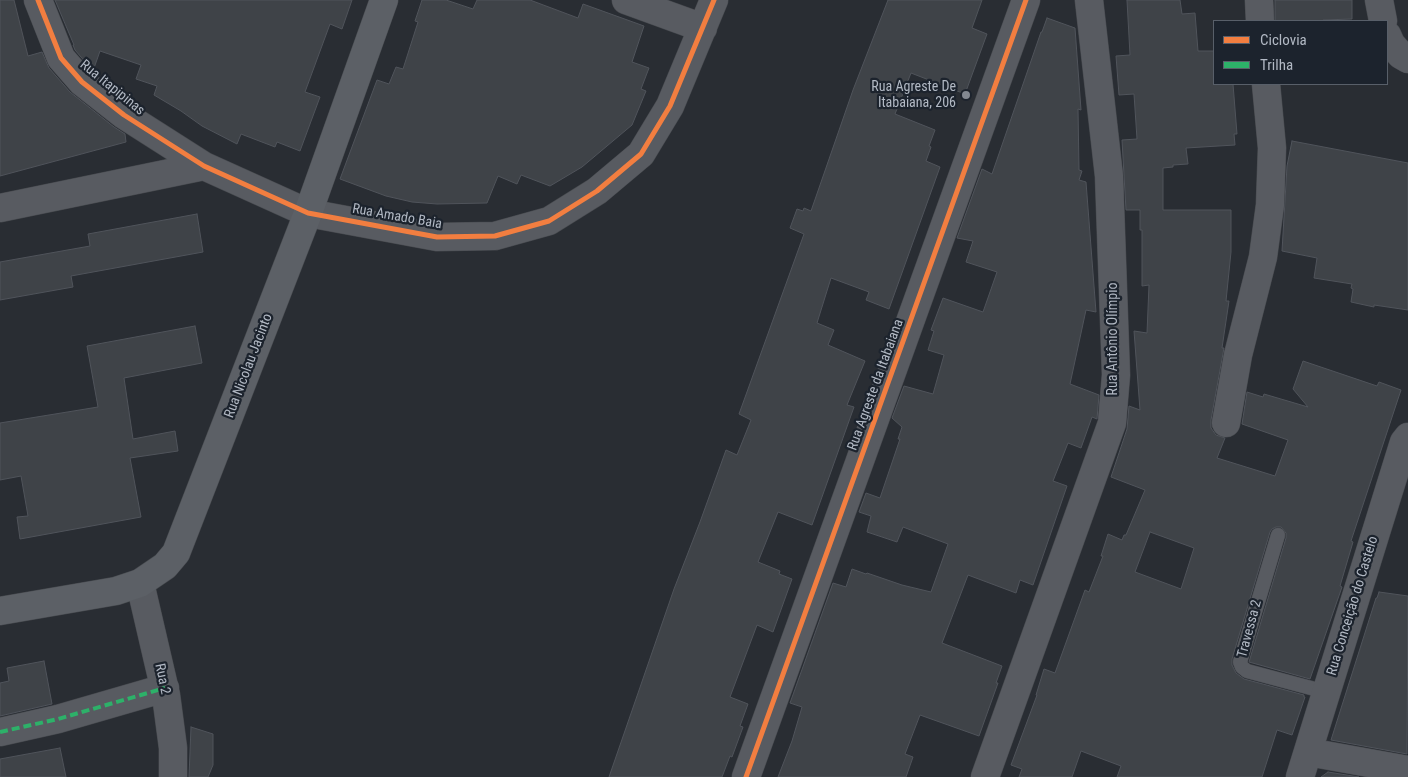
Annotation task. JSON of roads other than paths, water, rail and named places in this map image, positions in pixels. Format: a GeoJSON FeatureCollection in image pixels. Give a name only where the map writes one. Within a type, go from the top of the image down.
{"type":"FeatureCollection","features":[{"type":"Feature","properties":{"kind":"street","name":"Rua Itapipinas"},"geometry":{"type":"LineString","coordinates":[[38,0],[60,58],[82,82],[124,115],[204,166]]}},
{"type":"Feature","properties":{"kind":"street","name":"Rua Nicolau Jacinto"},"geometry":{"type":"LineString","coordinates":[[0,611],[116,591],[140,583],[164,566],[176,553],[308,213],[384,0]]}},
{"type":"Feature","properties":{"kind":"street"},"geometry":{"type":"LineString","coordinates":[[626,0],[703,28]]}},
{"type":"Feature","properties":{"kind":"street","name":"Rua Amado Baia"},"geometry":{"type":"LineString","coordinates":[[204,166],[308,213],[437,238],[495,236],[549,221],[597,190],[641,154],[670,106],[714,0]]}},
{"type":"Feature","properties":{"kind":"street","name":"Rua Agreste da Itabaiana"},"geometry":{"type":"LineString","coordinates":[[746,777],[1026,0]]}},
{"type":"Feature","properties":{"kind":"street","name":"Rua Antônio Olímpio"},"geometry":{"type":"LineString","coordinates":[[985,777],[1112,423],[1116,375],[1109,176],[1089,0]]}},
{"type":"Feature","properties":{"kind":"street"},"geometry":{"type":"LineString","coordinates":[[1259,0],[1260,20]]}},
{"type":"Feature","properties":{"kind":"street"},"geometry":{"type":"LineString","coordinates":[[1379,0],[1383,20]]}},
{"type":"Feature","properties":{"kind":"street"},"geometry":{"type":"LineString","coordinates":[[1388,36],[1391,44],[1408,59]]}},
{"type":"Feature","properties":{"kind":"street"},"geometry":{"type":"LineString","coordinates":[[1226,424],[1238,355],[1262,257],[1270,205],[1272,148],[1266,85]]}},
{"type":"Feature","properties":{"kind":"street"},"geometry":{"type":"LineString","coordinates":[[0,208],[204,166]]}},
{"type":"Feature","properties":{"kind":"street","name":"Rua Conceição do Castelo"},"geometry":{"type":"LineString","coordinates":[[1304,764],[1404,442],[1408,437]]}},
{"type":"Feature","properties":{"kind":"street","name":"Rua 2"},"geometry":{"type":"LineString","coordinates":[[140,583],[165,688],[173,748],[173,777]]}},
{"type":"Feature","properties":{"kind":"street"},"geometry":{"type":"LineString","coordinates":[[0,732],[58,719],[165,688]]}},
{"type":"Feature","properties":{"kind":"street"},"geometry":{"type":"LineString","coordinates":[[1304,764],[1408,770]]}},
{"type":"Feature","properties":{"kind":"lane","name":"Travessa 2"},"geometry":{"type":"LineString","coordinates":[[1278,535],[1240,662],[1242,668],[1247,671],[1326,692]]}},
{"type":"Feature","properties":{"kind":"place","name":"Rua Agreste De Itabaiana, 206"},"geometry":{"type":"Point","coordinates":[966,95]}}]}
